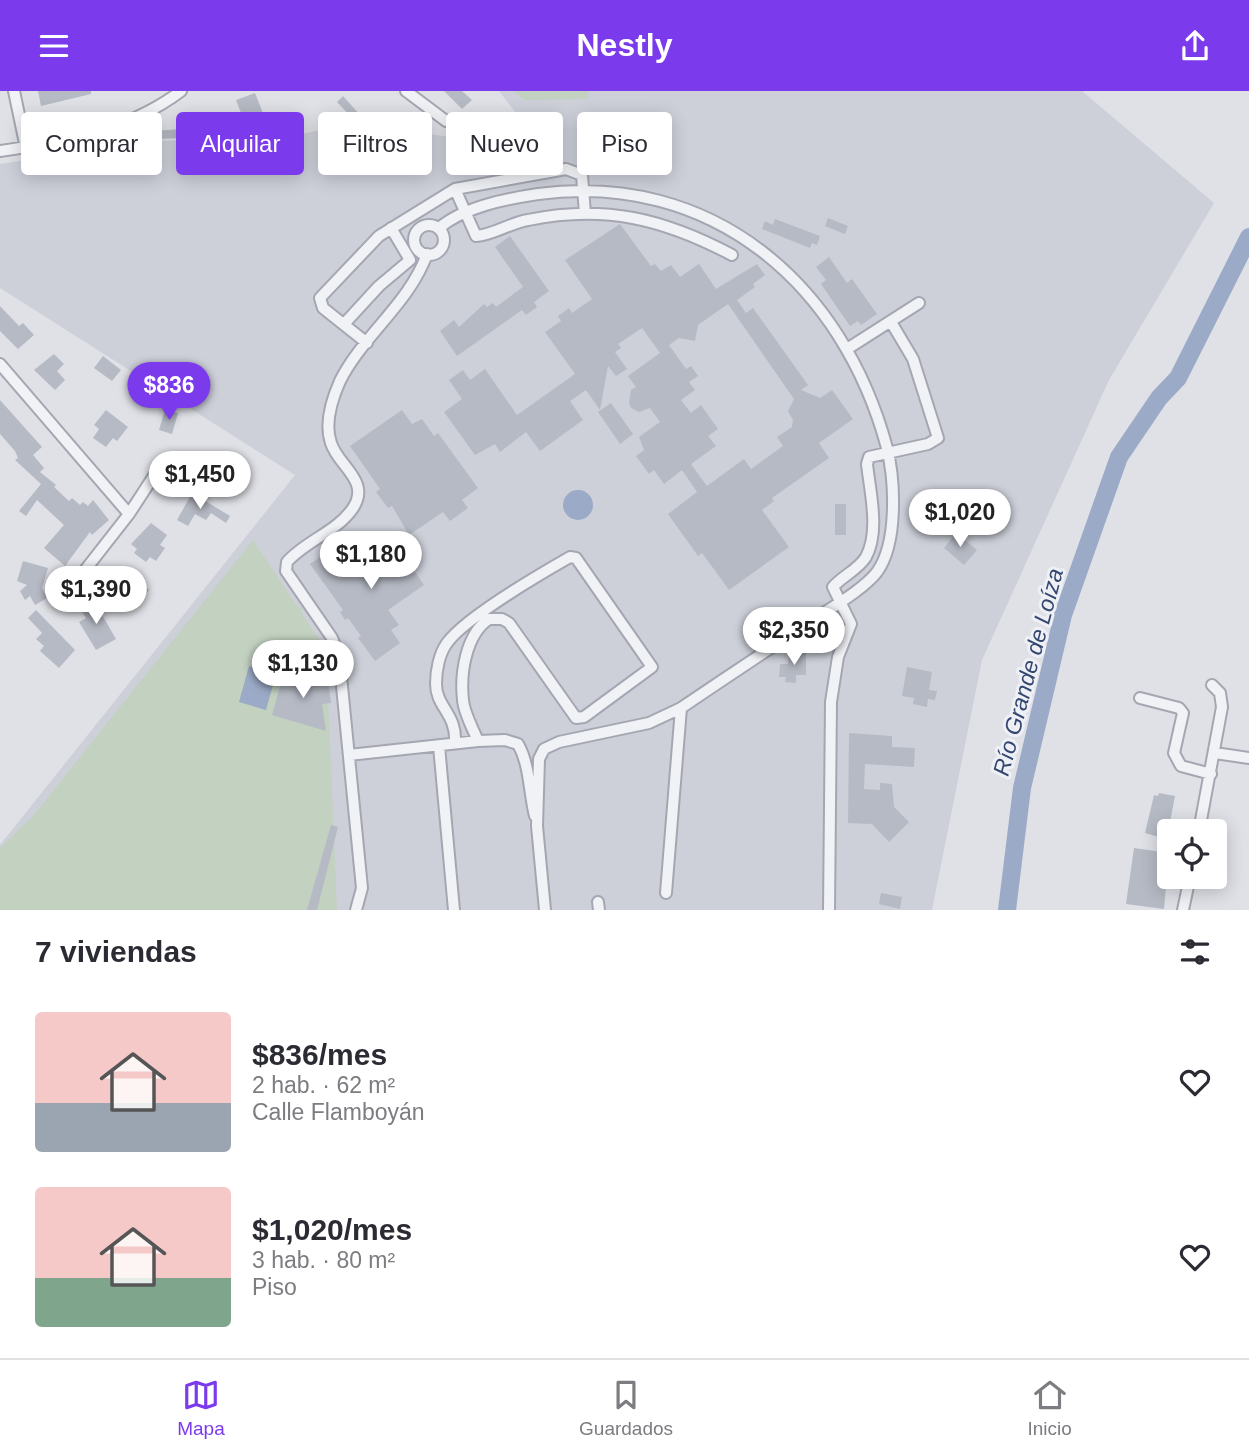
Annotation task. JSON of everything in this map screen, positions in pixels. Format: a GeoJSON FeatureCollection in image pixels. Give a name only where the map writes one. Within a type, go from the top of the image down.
{"type":"FeatureCollection","features":[{"type":"Feature","properties":{"kind":"street"},"geometry":{"type":"LineString","coordinates":[[14,91],[21,124]]}},
{"type":"Feature","properties":{"kind":"street"},"geometry":{"type":"LineString","coordinates":[[144,112],[181,91]]}},
{"type":"Feature","properties":{"kind":"street"},"geometry":{"type":"LineString","coordinates":[[406,91],[446,121]]}},
{"type":"Feature","properties":{"kind":"street"},"geometry":{"type":"LineString","coordinates":[[0,151],[21,149]]}},
{"type":"Feature","properties":{"kind":"street"},"geometry":{"type":"LineString","coordinates":[[367,343],[323,307],[320,299],[360,254],[391,228],[455,189],[566,169],[582,175],[585,214]]}},
{"type":"Feature","properties":{"kind":"street"},"geometry":{"type":"LineString","coordinates":[[455,189],[473,234],[479,237],[527,220],[617,213],[696,237],[732,255]]}},
{"type":"Feature","properties":{"kind":"street"},"geometry":{"type":"LineString","coordinates":[[439,228],[443,234],[443,245],[436,254],[427,254],[416,246],[415,235],[423,226],[439,228],[465,213],[513,198],[585,189],[631,194],[705,217],[736,233],[773,257],[813,301],[847,349],[879,418],[893,475],[890,536],[877,572],[842,601],[681,708],[649,723],[559,742],[544,749],[539,759],[537,826],[545,910]]}},
{"type":"Feature","properties":{"kind":"street"},"geometry":{"type":"LineString","coordinates":[[696,237],[705,217]]}},
{"type":"Feature","properties":{"kind":"street"},"geometry":{"type":"LineString","coordinates":[[345,324],[379,286],[410,260],[391,228]]}},
{"type":"Feature","properties":{"kind":"street"},"geometry":{"type":"LineString","coordinates":[[356,910],[362,888],[339,656],[332,638],[286,571],[287,562],[293,555],[354,507],[358,492],[356,478],[331,446],[328,429],[332,401],[341,379],[409,291],[427,254]]}},
{"type":"Feature","properties":{"kind":"street"},"geometry":{"type":"LineString","coordinates":[[847,349],[919,303]]}},
{"type":"Feature","properties":{"kind":"street"},"geometry":{"type":"LineString","coordinates":[[830,910],[831,702],[838,657],[851,624],[834,589],[835,584],[866,558],[872,533],[867,460],[887,451],[928,444],[938,438],[913,359],[891,321]]}},
{"type":"Feature","properties":{"kind":"street"},"geometry":{"type":"LineString","coordinates":[[0,364],[129,514]]}},
{"type":"Feature","properties":{"kind":"street"},"geometry":{"type":"LineString","coordinates":[[75,583],[129,514],[159,468]]}},
{"type":"Feature","properties":{"kind":"street"},"geometry":{"type":"LineString","coordinates":[[455,743],[455,723],[436,693],[439,661],[447,643],[508,597],[570,557],[579,561],[652,667],[580,719],[569,711],[509,623],[502,619],[489,619],[476,629],[468,652],[463,703],[478,741]]}},
{"type":"Feature","properties":{"kind":"street"},"geometry":{"type":"LineString","coordinates":[[447,643],[468,652]]}},
{"type":"Feature","properties":{"kind":"street"},"geometry":{"type":"LineString","coordinates":[[1202,819],[1216,753],[1222,708],[1220,693],[1212,685]]}},
{"type":"Feature","properties":{"kind":"street"},"geometry":{"type":"LineString","coordinates":[[1140,698],[1179,708],[1183,713],[1174,753],[1181,766],[1211,775]]}},
{"type":"Feature","properties":{"kind":"street"},"geometry":{"type":"LineString","coordinates":[[667,893],[681,708]]}},
{"type":"Feature","properties":{"kind":"street"},"geometry":{"type":"LineString","coordinates":[[349,755],[478,741],[505,740],[518,744],[525,756],[528,787],[537,826]]}},
{"type":"Feature","properties":{"kind":"street"},"geometry":{"type":"LineString","coordinates":[[439,746],[454,910]]}},
{"type":"Feature","properties":{"kind":"street"},"geometry":{"type":"LineString","coordinates":[[1216,753],[1249,758]]}},
{"type":"Feature","properties":{"kind":"street"},"geometry":{"type":"LineString","coordinates":[[1183,910],[1187,889]]}},
{"type":"Feature","properties":{"kind":"shaded area"},"geometry":{"type":"Polygon","coordinates":[[[499,91],[1082,91],[1214,203],[1109,380],[982,660],[932,910],[0,910],[0,845],[295,475],[0,288],[0,164],[21,161],[21,175],[162,175],[162,141],[176,141],[176,175],[304,175],[304,134],[318,130],[318,175],[432,175],[432,134],[446,136],[446,175],[563,175],[563,112],[515,112],[499,91]]]}},
{"type":"Feature","properties":{"kind":"green space"},"geometry":{"type":"Polygon","coordinates":[[[513,91],[588,91],[588,99],[525,100],[513,91]]]}},
{"type":"Feature","properties":{"kind":"green space"},"geometry":{"type":"Polygon","coordinates":[[[253,540],[297,606],[302,608],[301,612],[326,650],[337,910],[0,910],[0,848],[34,815],[253,540]]]}},
{"type":"Feature","properties":{"kind":"water"},"geometry":{"type":"Polygon","coordinates":[[[578,490],[588,495],[593,505],[588,515],[578,520],[568,515],[563,505],[568,495],[578,490]]]}},
{"type":"Feature","properties":{"kind":"water"},"geometry":{"type":"Polygon","coordinates":[[[249,666],[276,674],[266,710],[239,702],[249,666]]]}},
{"type":"Feature","properties":{"kind":"building"},"geometry":{"type":"Polygon","coordinates":[[[38,91],[91,91],[91,94],[41,106],[38,91]]]}},
{"type":"Feature","properties":{"kind":"building"},"geometry":{"type":"Polygon","coordinates":[[[444,91],[462,91],[472,100],[462,109],[444,91]]]}},
{"type":"Feature","properties":{"kind":"building"},"geometry":{"type":"Polygon","coordinates":[[[255,93],[262,112],[241,112],[236,100],[255,93]]]}},
{"type":"Feature","properties":{"kind":"building"},"geometry":{"type":"Polygon","coordinates":[[[343,96],[357,112],[346,112],[337,102],[343,96]]]}},
{"type":"Feature","properties":{"kind":"building"},"geometry":{"type":"Polygon","coordinates":[[[176,129],[176,138],[162,139],[162,130],[176,129]]]}},
{"type":"Feature","properties":{"kind":"building"},"geometry":{"type":"Polygon","coordinates":[[[828,218],[848,226],[845,234],[825,226],[828,218]]]}},
{"type":"Feature","properties":{"kind":"building"},"geometry":{"type":"Polygon","coordinates":[[[775,219],[820,236],[817,245],[812,243],[810,248],[762,229],[765,221],[773,225],[775,219]]]}},
{"type":"Feature","properties":{"kind":"building"},"geometry":{"type":"Polygon","coordinates":[[[620,224],[651,266],[655,264],[661,271],[671,265],[680,277],[699,264],[716,289],[757,264],[765,275],[753,284],[755,287],[737,300],[746,313],[753,308],[808,385],[801,390],[820,398],[832,390],[853,419],[819,443],[829,458],[772,498],[774,501],[762,510],[789,547],[729,590],[702,553],[698,556],[668,514],[697,492],[682,470],[664,484],[654,470],[649,474],[636,456],[644,450],[639,437],[660,422],[650,408],[639,412],[631,408],[629,403],[631,390],[636,387],[628,376],[660,353],[642,328],[618,344],[621,348],[615,352],[627,369],[616,376],[608,366],[600,410],[586,390],[570,401],[583,420],[540,451],[526,432],[500,452],[495,444],[475,455],[444,412],[462,399],[449,380],[463,370],[470,380],[485,369],[517,415],[575,374],[545,332],[561,321],[558,316],[569,308],[572,313],[592,299],[565,260],[620,224]],[[728,304],[698,325],[695,341],[679,338],[669,345],[686,369],[691,366],[698,376],[689,382],[695,390],[681,400],[691,413],[701,405],[718,429],[708,436],[716,446],[691,464],[707,486],[744,459],[751,469],[783,446],[777,437],[792,427],[793,420],[788,411],[794,399],[728,304]]]}},
{"type":"Feature","properties":{"kind":"building"},"geometry":{"type":"Polygon","coordinates":[[[510,236],[549,291],[534,302],[537,307],[526,315],[522,310],[457,356],[440,331],[454,320],[459,327],[484,304],[487,307],[493,303],[496,307],[523,287],[495,247],[510,236]]]}},
{"type":"Feature","properties":{"kind":"building"},"geometry":{"type":"Polygon","coordinates":[[[829,257],[847,283],[852,279],[877,314],[861,325],[858,321],[850,326],[821,284],[826,280],[816,267],[829,257]]]}},
{"type":"Feature","properties":{"kind":"building"},"geometry":{"type":"Polygon","coordinates":[[[0,306],[19,326],[23,323],[34,335],[18,349],[0,331],[0,306]]]}},
{"type":"Feature","properties":{"kind":"building"},"geometry":{"type":"Polygon","coordinates":[[[54,354],[64,364],[57,371],[65,380],[55,390],[34,370],[54,354]]]}},
{"type":"Feature","properties":{"kind":"building"},"geometry":{"type":"Polygon","coordinates":[[[103,356],[121,370],[112,381],[94,368],[103,356]]]}},
{"type":"Feature","properties":{"kind":"building"},"geometry":{"type":"Polygon","coordinates":[[[0,400],[42,447],[33,455],[44,468],[40,472],[56,485],[54,487],[69,501],[72,498],[80,505],[83,502],[88,506],[93,500],[109,520],[92,535],[90,532],[65,566],[44,548],[64,525],[37,500],[26,516],[19,511],[41,484],[15,460],[18,458],[15,451],[0,434],[0,400]]]}},
{"type":"Feature","properties":{"kind":"building"},"geometry":{"type":"Polygon","coordinates":[[[611,403],[633,434],[620,444],[598,412],[611,403]]]}},
{"type":"Feature","properties":{"kind":"building"},"geometry":{"type":"Polygon","coordinates":[[[106,410],[128,427],[117,441],[113,438],[106,447],[93,438],[99,429],[94,425],[106,410]]]}},
{"type":"Feature","properties":{"kind":"building"},"geometry":{"type":"Polygon","coordinates":[[[165,410],[178,413],[172,434],[159,430],[165,410]]]}},
{"type":"Feature","properties":{"kind":"building"},"geometry":{"type":"Polygon","coordinates":[[[402,410],[412,424],[422,419],[434,436],[438,433],[478,488],[462,500],[468,508],[450,521],[443,512],[409,535],[392,506],[388,508],[376,492],[380,489],[350,446],[402,410]]]}},
{"type":"Feature","properties":{"kind":"building"},"geometry":{"type":"Polygon","coordinates":[[[192,493],[230,516],[226,523],[211,513],[206,520],[195,514],[188,526],[177,520],[192,493]]]}},
{"type":"Feature","properties":{"kind":"building"},"geometry":{"type":"Polygon","coordinates":[[[835,504],[846,504],[846,535],[835,535],[835,504]]]}},
{"type":"Feature","properties":{"kind":"building"},"geometry":{"type":"Polygon","coordinates":[[[151,523],[167,535],[160,545],[165,548],[156,561],[150,557],[146,562],[134,553],[137,549],[131,544],[151,523]]]}},
{"type":"Feature","properties":{"kind":"building"},"geometry":{"type":"Polygon","coordinates":[[[956,533],[977,550],[964,565],[944,548],[956,533]]]}},
{"type":"Feature","properties":{"kind":"building"},"geometry":{"type":"Polygon","coordinates":[[[389,534],[424,585],[388,610],[399,625],[391,630],[400,643],[375,661],[358,638],[361,636],[348,618],[345,620],[340,612],[343,610],[310,564],[323,555],[330,564],[333,562],[335,565],[354,552],[357,557],[389,534]]]}},
{"type":"Feature","properties":{"kind":"building"},"geometry":{"type":"Polygon","coordinates":[[[23,561],[48,568],[42,588],[47,598],[35,605],[30,596],[25,600],[20,591],[27,585],[17,581],[23,561]]]}},
{"type":"Feature","properties":{"kind":"building"},"geometry":{"type":"Polygon","coordinates":[[[128,570],[149,590],[134,607],[126,600],[118,609],[104,595],[128,570]]]}},
{"type":"Feature","properties":{"kind":"building"},"geometry":{"type":"Polygon","coordinates":[[[94,601],[116,639],[96,650],[79,622],[86,618],[80,609],[94,601]]]}},
{"type":"Feature","properties":{"kind":"building"},"geometry":{"type":"Polygon","coordinates":[[[36,610],[75,650],[59,668],[40,651],[44,646],[36,639],[42,633],[28,618],[36,610]]]}},
{"type":"Feature","properties":{"kind":"building"},"geometry":{"type":"Polygon","coordinates":[[[789,651],[806,652],[806,675],[796,675],[796,683],[785,682],[786,677],[779,677],[780,664],[788,664],[789,651]]]}},
{"type":"Feature","properties":{"kind":"building"},"geometry":{"type":"Polygon","coordinates":[[[907,667],[932,672],[929,690],[937,691],[935,700],[928,699],[927,707],[913,704],[914,698],[902,696],[907,667]]]}},
{"type":"Feature","properties":{"kind":"building"},"geometry":{"type":"Polygon","coordinates":[[[284,672],[328,681],[331,703],[322,704],[326,731],[272,715],[284,672]]]}},
{"type":"Feature","properties":{"kind":"building"},"geometry":{"type":"Polygon","coordinates":[[[849,733],[892,736],[892,747],[915,748],[914,767],[865,764],[864,789],[880,790],[880,783],[892,784],[894,807],[909,822],[889,842],[872,824],[848,823],[849,733]]]}},
{"type":"Feature","properties":{"kind":"building"},"geometry":{"type":"Polygon","coordinates":[[[1159,793],[1175,796],[1171,819],[1157,819],[1157,836],[1145,833],[1154,795],[1158,796],[1159,793]]]}},
{"type":"Feature","properties":{"kind":"building"},"geometry":{"type":"Polygon","coordinates":[[[331,825],[338,827],[317,910],[307,910],[331,825]]]}},
{"type":"Feature","properties":{"kind":"building"},"geometry":{"type":"Polygon","coordinates":[[[1134,848],[1157,851],[1157,889],[1166,889],[1164,909],[1126,904],[1134,848]]]}},
{"type":"Feature","properties":{"kind":"building"},"geometry":{"type":"Polygon","coordinates":[[[881,893],[902,897],[900,909],[879,904],[881,893]]]}},
{"type":"Feature","properties":{"kind":"waterway","name":"Río Grande de Loíza"},"geometry":{"type":"LineString","coordinates":[[1007,910],[1022,788],[1063,615],[1119,457],[1159,398],[1178,378],[1249,237]]}}]}
